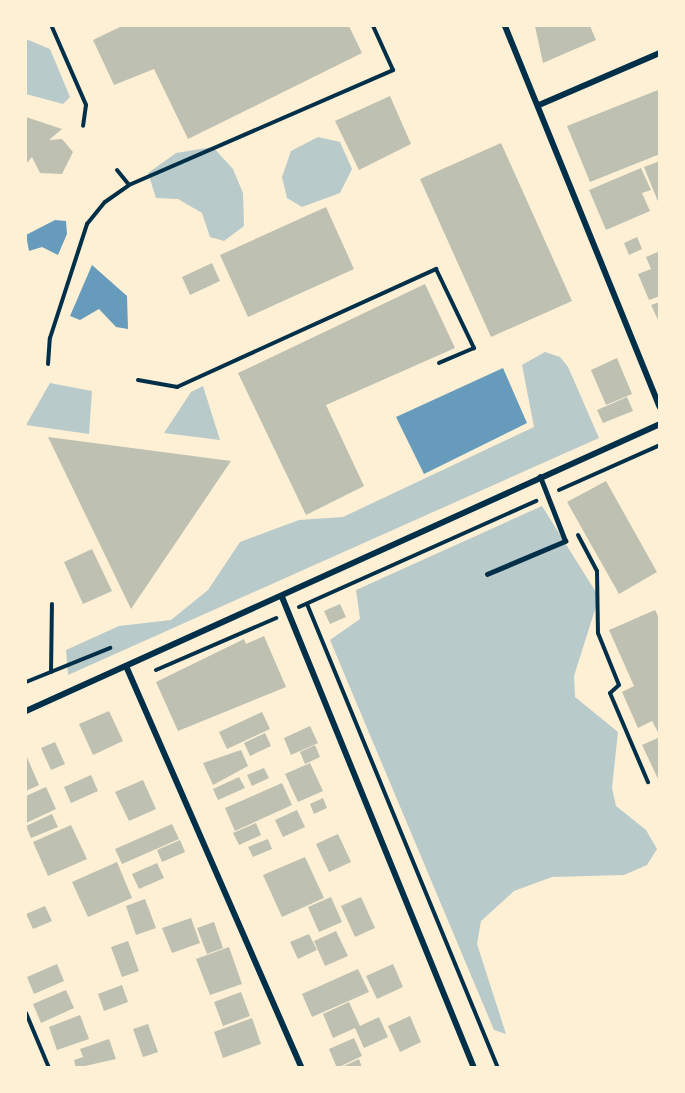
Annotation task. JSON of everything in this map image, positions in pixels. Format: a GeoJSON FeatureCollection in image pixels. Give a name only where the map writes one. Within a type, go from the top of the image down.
{"type":"FeatureCollection","features":[{"type":"Feature","properties":{"kind":"street"},"geometry":{"type":"LineString","coordinates":[[505,26],[660,407]]}},
{"type":"Feature","properties":{"kind":"street"},"geometry":{"type":"LineString","coordinates":[[539,105],[660,53]]}},
{"type":"Feature","properties":{"kind":"street"},"geometry":{"type":"LineString","coordinates":[[26,711],[660,424]]}},
{"type":"Feature","properties":{"kind":"street"},"geometry":{"type":"LineString","coordinates":[[282,597],[474,1068]]}},
{"type":"Feature","properties":{"kind":"street"},"geometry":{"type":"LineString","coordinates":[[126,666],[302,1068]]}},
{"type":"Feature","properties":{"kind":"lane"},"geometry":{"type":"LineString","coordinates":[[487,574],[565,541],[540,477]]}},
{"type":"Feature","properties":{"kind":"path"},"geometry":{"type":"LineString","coordinates":[[48,364],[50,338],[87,224],[105,202],[129,185],[393,70],[374,26]]}},
{"type":"Feature","properties":{"kind":"path"},"geometry":{"type":"LineString","coordinates":[[52,27],[86,105],[82,126]]}},
{"type":"Feature","properties":{"kind":"path"},"geometry":{"type":"LineString","coordinates":[[117,170],[129,185]]}},
{"type":"Feature","properties":{"kind":"path"},"geometry":{"type":"LineString","coordinates":[[138,380],[177,387],[436,269],[474,348],[439,363]]}},
{"type":"Feature","properties":{"kind":"path"},"geometry":{"type":"LineString","coordinates":[[132,681],[660,445]]}},
{"type":"Feature","properties":{"kind":"path"},"geometry":{"type":"LineString","coordinates":[[556,491],[559,498]]}},
{"type":"Feature","properties":{"kind":"path"},"geometry":{"type":"LineString","coordinates":[[576,529],[597,571],[598,633],[619,685],[610,693],[648,782]]}},
{"type":"Feature","properties":{"kind":"path"},"geometry":{"type":"LineString","coordinates":[[51,672],[52,604]]}},
{"type":"Feature","properties":{"kind":"path"},"geometry":{"type":"LineString","coordinates":[[307,604],[498,1068]]}},
{"type":"Feature","properties":{"kind":"path"},"geometry":{"type":"LineString","coordinates":[[26,682],[110,648]]}},
{"type":"Feature","properties":{"kind":"path"},"geometry":{"type":"LineString","coordinates":[[26,1013],[49,1068]]}},
{"type":"Feature","properties":{"kind":"shaded area"},"geometry":{"type":"Polygon","coordinates":[[[26,39],[50,49],[70,97],[63,104],[26,94],[26,39]]]}},
{"type":"Feature","properties":{"kind":"shaded area"},"geometry":{"type":"Polygon","coordinates":[[[318,137],[340,142],[352,169],[340,193],[302,207],[287,198],[282,177],[291,151],[318,137]]]}},
{"type":"Feature","properties":{"kind":"shaded area"},"geometry":{"type":"Polygon","coordinates":[[[213,147],[233,169],[243,193],[244,226],[224,241],[210,237],[202,213],[178,199],[156,198],[148,173],[176,153],[213,147]]]}},
{"type":"Feature","properties":{"kind":"shaded area"},"geometry":{"type":"Polygon","coordinates":[[[545,352],[560,357],[568,367],[599,438],[68,675],[66,650],[119,626],[171,620],[208,590],[240,542],[299,520],[343,517],[534,427],[522,365],[545,352]]]}},
{"type":"Feature","properties":{"kind":"shaded area"},"geometry":{"type":"Polygon","coordinates":[[[50,383],[92,391],[89,434],[26,425],[50,383]]]}},
{"type":"Feature","properties":{"kind":"shaded area"},"geometry":{"type":"Polygon","coordinates":[[[203,386],[220,440],[164,433],[191,392],[203,386]]]}},
{"type":"Feature","properties":{"kind":"shaded area"},"geometry":{"type":"Polygon","coordinates":[[[542,506],[599,597],[574,676],[575,697],[618,732],[612,788],[616,806],[646,830],[657,849],[647,865],[624,875],[552,877],[514,891],[481,921],[477,944],[506,1034],[494,1030],[330,640],[360,619],[356,590],[542,506]]]}},
{"type":"Feature","properties":{"kind":"water"},"geometry":{"type":"Polygon","coordinates":[[[55,220],[66,221],[67,234],[58,255],[42,247],[29,251],[26,235],[55,220]]]}},
{"type":"Feature","properties":{"kind":"water"},"geometry":{"type":"Polygon","coordinates":[[[92,265],[127,296],[128,329],[116,327],[99,309],[80,320],[70,316],[92,265]]]}},
{"type":"Feature","properties":{"kind":"water"},"geometry":{"type":"Polygon","coordinates":[[[503,368],[527,423],[424,474],[396,417],[503,368]]]}},
{"type":"Feature","properties":{"kind":"building"},"geometry":{"type":"Polygon","coordinates":[[[122,26],[349,26],[362,53],[188,139],[154,69],[114,85],[93,40],[122,26]]]}},
{"type":"Feature","properties":{"kind":"building"},"geometry":{"type":"Polygon","coordinates":[[[535,26],[590,26],[596,40],[543,63],[535,26]]]}},
{"type":"Feature","properties":{"kind":"building"},"geometry":{"type":"Polygon","coordinates":[[[658,90],[660,154],[590,182],[567,126],[658,90]]]}},
{"type":"Feature","properties":{"kind":"building"},"geometry":{"type":"Polygon","coordinates":[[[390,96],[411,144],[359,170],[335,121],[390,96]]]}},
{"type":"Feature","properties":{"kind":"building"},"geometry":{"type":"Polygon","coordinates":[[[26,117],[62,129],[49,140],[62,139],[73,152],[62,174],[40,173],[32,157],[26,164],[26,117]]]}},
{"type":"Feature","properties":{"kind":"building"},"geometry":{"type":"Polygon","coordinates":[[[501,143],[572,301],[491,337],[420,179],[501,143]]]}},
{"type":"Feature","properties":{"kind":"building"},"geometry":{"type":"Polygon","coordinates":[[[660,161],[660,204],[659,204],[644,167],[660,161]]]}},
{"type":"Feature","properties":{"kind":"building"},"geometry":{"type":"Polygon","coordinates":[[[641,168],[651,190],[642,193],[650,211],[606,230],[589,190],[641,168]]]}},
{"type":"Feature","properties":{"kind":"building"},"geometry":{"type":"Polygon","coordinates":[[[326,207],[354,269],[248,317],[220,255],[326,207]]]}},
{"type":"Feature","properties":{"kind":"building"},"geometry":{"type":"Polygon","coordinates":[[[637,237],[642,249],[629,255],[624,243],[637,237]]]}},
{"type":"Feature","properties":{"kind":"building"},"geometry":{"type":"Polygon","coordinates":[[[660,251],[660,296],[649,300],[638,274],[651,269],[646,257],[660,251]]]}},
{"type":"Feature","properties":{"kind":"building"},"geometry":{"type":"Polygon","coordinates":[[[212,263],[220,281],[190,295],[182,277],[212,263]]]}},
{"type":"Feature","properties":{"kind":"building"},"geometry":{"type":"Polygon","coordinates":[[[425,284],[455,348],[326,405],[364,486],[306,515],[238,373],[425,284]]]}},
{"type":"Feature","properties":{"kind":"building"},"geometry":{"type":"Polygon","coordinates":[[[660,302],[660,324],[651,305],[660,302]]]}},
{"type":"Feature","properties":{"kind":"building"},"geometry":{"type":"Polygon","coordinates":[[[617,358],[632,394],[606,405],[591,370],[617,358]]]}},
{"type":"Feature","properties":{"kind":"building"},"geometry":{"type":"Polygon","coordinates":[[[627,397],[633,411],[603,423],[597,410],[627,397]]]}},
{"type":"Feature","properties":{"kind":"building"},"geometry":{"type":"Polygon","coordinates":[[[48,437],[231,461],[131,609],[48,437]]]}},
{"type":"Feature","properties":{"kind":"building"},"geometry":{"type":"Polygon","coordinates":[[[606,481],[657,572],[619,594],[567,502],[606,481]]]}},
{"type":"Feature","properties":{"kind":"building"},"geometry":{"type":"Polygon","coordinates":[[[92,549],[112,591],[83,604],[64,562],[92,549]]]}},
{"type":"Feature","properties":{"kind":"building"},"geometry":{"type":"Polygon","coordinates":[[[340,604],[346,617],[330,624],[324,611],[340,604]]]}},
{"type":"Feature","properties":{"kind":"building"},"geometry":{"type":"Polygon","coordinates":[[[655,610],[660,620],[660,736],[652,721],[638,728],[622,692],[634,686],[609,630],[655,610]]]}},
{"type":"Feature","properties":{"kind":"building"},"geometry":{"type":"Polygon","coordinates":[[[264,636],[286,687],[178,731],[156,682],[244,639],[246,644],[264,636]]]}},
{"type":"Feature","properties":{"kind":"building"},"geometry":{"type":"Polygon","coordinates":[[[109,711],[123,741],[93,755],[79,724],[109,711]]]}},
{"type":"Feature","properties":{"kind":"building"},"geometry":{"type":"Polygon","coordinates":[[[262,712],[270,729],[227,749],[219,732],[262,712]]]}},
{"type":"Feature","properties":{"kind":"building"},"geometry":{"type":"Polygon","coordinates":[[[310,726],[318,743],[291,755],[284,738],[310,726]]]}},
{"type":"Feature","properties":{"kind":"building"},"geometry":{"type":"Polygon","coordinates":[[[265,733],[271,746],[250,756],[244,743],[265,733]]]}},
{"type":"Feature","properties":{"kind":"building"},"geometry":{"type":"Polygon","coordinates":[[[660,737],[660,783],[642,745],[660,737]]]}},
{"type":"Feature","properties":{"kind":"building"},"geometry":{"type":"Polygon","coordinates":[[[55,742],[65,764],[51,770],[41,748],[55,742]]]}},
{"type":"Feature","properties":{"kind":"building"},"geometry":{"type":"Polygon","coordinates":[[[315,745],[320,757],[305,764],[300,752],[315,745]]]}},
{"type":"Feature","properties":{"kind":"building"},"geometry":{"type":"Polygon","coordinates":[[[241,750],[248,766],[213,785],[203,763],[241,750]]]}},
{"type":"Feature","properties":{"kind":"building"},"geometry":{"type":"Polygon","coordinates":[[[26,755],[39,785],[26,791],[26,755]]]}},
{"type":"Feature","properties":{"kind":"building"},"geometry":{"type":"Polygon","coordinates":[[[310,763],[323,791],[298,802],[285,774],[310,763]]]}},
{"type":"Feature","properties":{"kind":"building"},"geometry":{"type":"Polygon","coordinates":[[[264,768],[269,778],[252,786],[247,775],[264,768]]]}},
{"type":"Feature","properties":{"kind":"building"},"geometry":{"type":"Polygon","coordinates":[[[91,775],[98,791],[71,803],[64,787],[91,775]]]}},
{"type":"Feature","properties":{"kind":"building"},"geometry":{"type":"Polygon","coordinates":[[[239,777],[245,788],[218,800],[213,789],[239,777]]]}},
{"type":"Feature","properties":{"kind":"building"},"geometry":{"type":"Polygon","coordinates":[[[143,780],[156,809],[129,821],[115,792],[143,780]]]}},
{"type":"Feature","properties":{"kind":"building"},"geometry":{"type":"Polygon","coordinates":[[[282,783],[292,805],[235,831],[225,808],[282,783]]]}},
{"type":"Feature","properties":{"kind":"building"},"geometry":{"type":"Polygon","coordinates":[[[46,787],[56,809],[26,823],[26,796],[46,787]]]}},
{"type":"Feature","properties":{"kind":"building"},"geometry":{"type":"Polygon","coordinates":[[[323,798],[327,808],[314,814],[310,804],[323,798]]]}},
{"type":"Feature","properties":{"kind":"building"},"geometry":{"type":"Polygon","coordinates":[[[297,810],[305,827],[283,837],[275,820],[297,810]]]}},
{"type":"Feature","properties":{"kind":"building"},"geometry":{"type":"Polygon","coordinates":[[[52,814],[58,827],[31,838],[26,826],[52,814]]]}},
{"type":"Feature","properties":{"kind":"building"},"geometry":{"type":"Polygon","coordinates":[[[256,823],[261,835],[239,845],[233,833],[256,823]]]}},
{"type":"Feature","properties":{"kind":"building"},"geometry":{"type":"Polygon","coordinates":[[[172,824],[179,839],[122,864],[115,849],[172,824]]]}},
{"type":"Feature","properties":{"kind":"building"},"geometry":{"type":"Polygon","coordinates":[[[71,825],[87,859],[48,876],[33,842],[71,825]]]}},
{"type":"Feature","properties":{"kind":"building"},"geometry":{"type":"Polygon","coordinates":[[[338,834],[351,862],[329,872],[316,844],[338,834]]]}},
{"type":"Feature","properties":{"kind":"building"},"geometry":{"type":"Polygon","coordinates":[[[268,839],[272,849],[253,857],[248,847],[268,839]]]}},
{"type":"Feature","properties":{"kind":"building"},"geometry":{"type":"Polygon","coordinates":[[[180,840],[185,852],[162,862],[157,850],[180,840]]]}},
{"type":"Feature","properties":{"kind":"building"},"geometry":{"type":"Polygon","coordinates":[[[305,857],[324,898],[282,917],[263,875],[305,857]]]}},
{"type":"Feature","properties":{"kind":"building"},"geometry":{"type":"Polygon","coordinates":[[[117,862],[132,898],[88,917],[72,882],[117,862]]]}},
{"type":"Feature","properties":{"kind":"building"},"geometry":{"type":"Polygon","coordinates":[[[157,863],[164,878],[139,889],[132,874],[157,863]]]}},
{"type":"Feature","properties":{"kind":"building"},"geometry":{"type":"Polygon","coordinates":[[[331,897],[342,922],[319,932],[308,907],[331,897]]]}},
{"type":"Feature","properties":{"kind":"building"},"geometry":{"type":"Polygon","coordinates":[[[361,897],[375,928],[355,937],[341,906],[361,897]]]}},
{"type":"Feature","properties":{"kind":"building"},"geometry":{"type":"Polygon","coordinates":[[[145,899],[156,928],[136,935],[126,906],[145,899]]]}},
{"type":"Feature","properties":{"kind":"building"},"geometry":{"type":"Polygon","coordinates":[[[45,906],[52,921],[33,929],[26,914],[45,906]]]}},
{"type":"Feature","properties":{"kind":"building"},"geometry":{"type":"Polygon","coordinates":[[[191,918],[200,943],[172,953],[162,928],[191,918]]]}},
{"type":"Feature","properties":{"kind":"building"},"geometry":{"type":"Polygon","coordinates":[[[214,922],[223,948],[207,954],[197,928],[214,922]]]}},
{"type":"Feature","properties":{"kind":"building"},"geometry":{"type":"Polygon","coordinates":[[[336,931],[348,956],[325,966],[314,941],[336,931]]]}},
{"type":"Feature","properties":{"kind":"building"},"geometry":{"type":"Polygon","coordinates":[[[309,934],[317,950],[298,959],[290,942],[309,934]]]}},
{"type":"Feature","properties":{"kind":"building"},"geometry":{"type":"Polygon","coordinates":[[[128,941],[139,971],[122,977],[111,947],[128,941]]]}},
{"type":"Feature","properties":{"kind":"building"},"geometry":{"type":"Polygon","coordinates":[[[229,947],[242,984],[210,995],[196,959],[229,947]]]}},
{"type":"Feature","properties":{"kind":"building"},"geometry":{"type":"Polygon","coordinates":[[[57,964],[64,981],[34,994],[27,977],[57,964]]]}},
{"type":"Feature","properties":{"kind":"building"},"geometry":{"type":"Polygon","coordinates":[[[393,964],[403,987],[377,999],[366,976],[393,964]]]}},
{"type":"Feature","properties":{"kind":"building"},"geometry":{"type":"Polygon","coordinates":[[[358,969],[369,992],[312,1017],[302,994],[358,969]]]}},
{"type":"Feature","properties":{"kind":"building"},"geometry":{"type":"Polygon","coordinates":[[[122,985],[128,1002],[104,1011],[98,994],[122,985]]]}},
{"type":"Feature","properties":{"kind":"building"},"geometry":{"type":"Polygon","coordinates":[[[66,990],[74,1008],[41,1023],[33,1004],[66,990]]]}},
{"type":"Feature","properties":{"kind":"building"},"geometry":{"type":"Polygon","coordinates":[[[241,992],[250,1016],[223,1026],[214,1002],[241,992]]]}},
{"type":"Feature","properties":{"kind":"building"},"geometry":{"type":"Polygon","coordinates":[[[349,1002],[360,1026],[379,1017],[388,1037],[364,1048],[355,1028],[333,1038],[323,1014],[349,1002]]]}},
{"type":"Feature","properties":{"kind":"building"},"geometry":{"type":"Polygon","coordinates":[[[80,1015],[89,1039],[57,1050],[49,1027],[80,1015]]]}},
{"type":"Feature","properties":{"kind":"building"},"geometry":{"type":"Polygon","coordinates":[[[410,1016],[421,1042],[400,1052],[388,1026],[410,1016]]]}},
{"type":"Feature","properties":{"kind":"building"},"geometry":{"type":"Polygon","coordinates":[[[252,1018],[261,1044],[223,1058],[214,1032],[252,1018]]]}},
{"type":"Feature","properties":{"kind":"building"},"geometry":{"type":"Polygon","coordinates":[[[148,1024],[158,1052],[143,1057],[133,1029],[148,1024]]]}},
{"type":"Feature","properties":{"kind":"building"},"geometry":{"type":"Polygon","coordinates":[[[354,1038],[362,1056],[337,1068],[329,1049],[354,1038]]]}},
{"type":"Feature","properties":{"kind":"building"},"geometry":{"type":"Polygon","coordinates":[[[109,1039],[116,1059],[76,1068],[74,1060],[83,1057],[80,1049],[109,1039]]]}},
{"type":"Feature","properties":{"kind":"building"},"geometry":{"type":"Polygon","coordinates":[[[359,1059],[362,1068],[340,1068],[359,1059]]]}}]}
